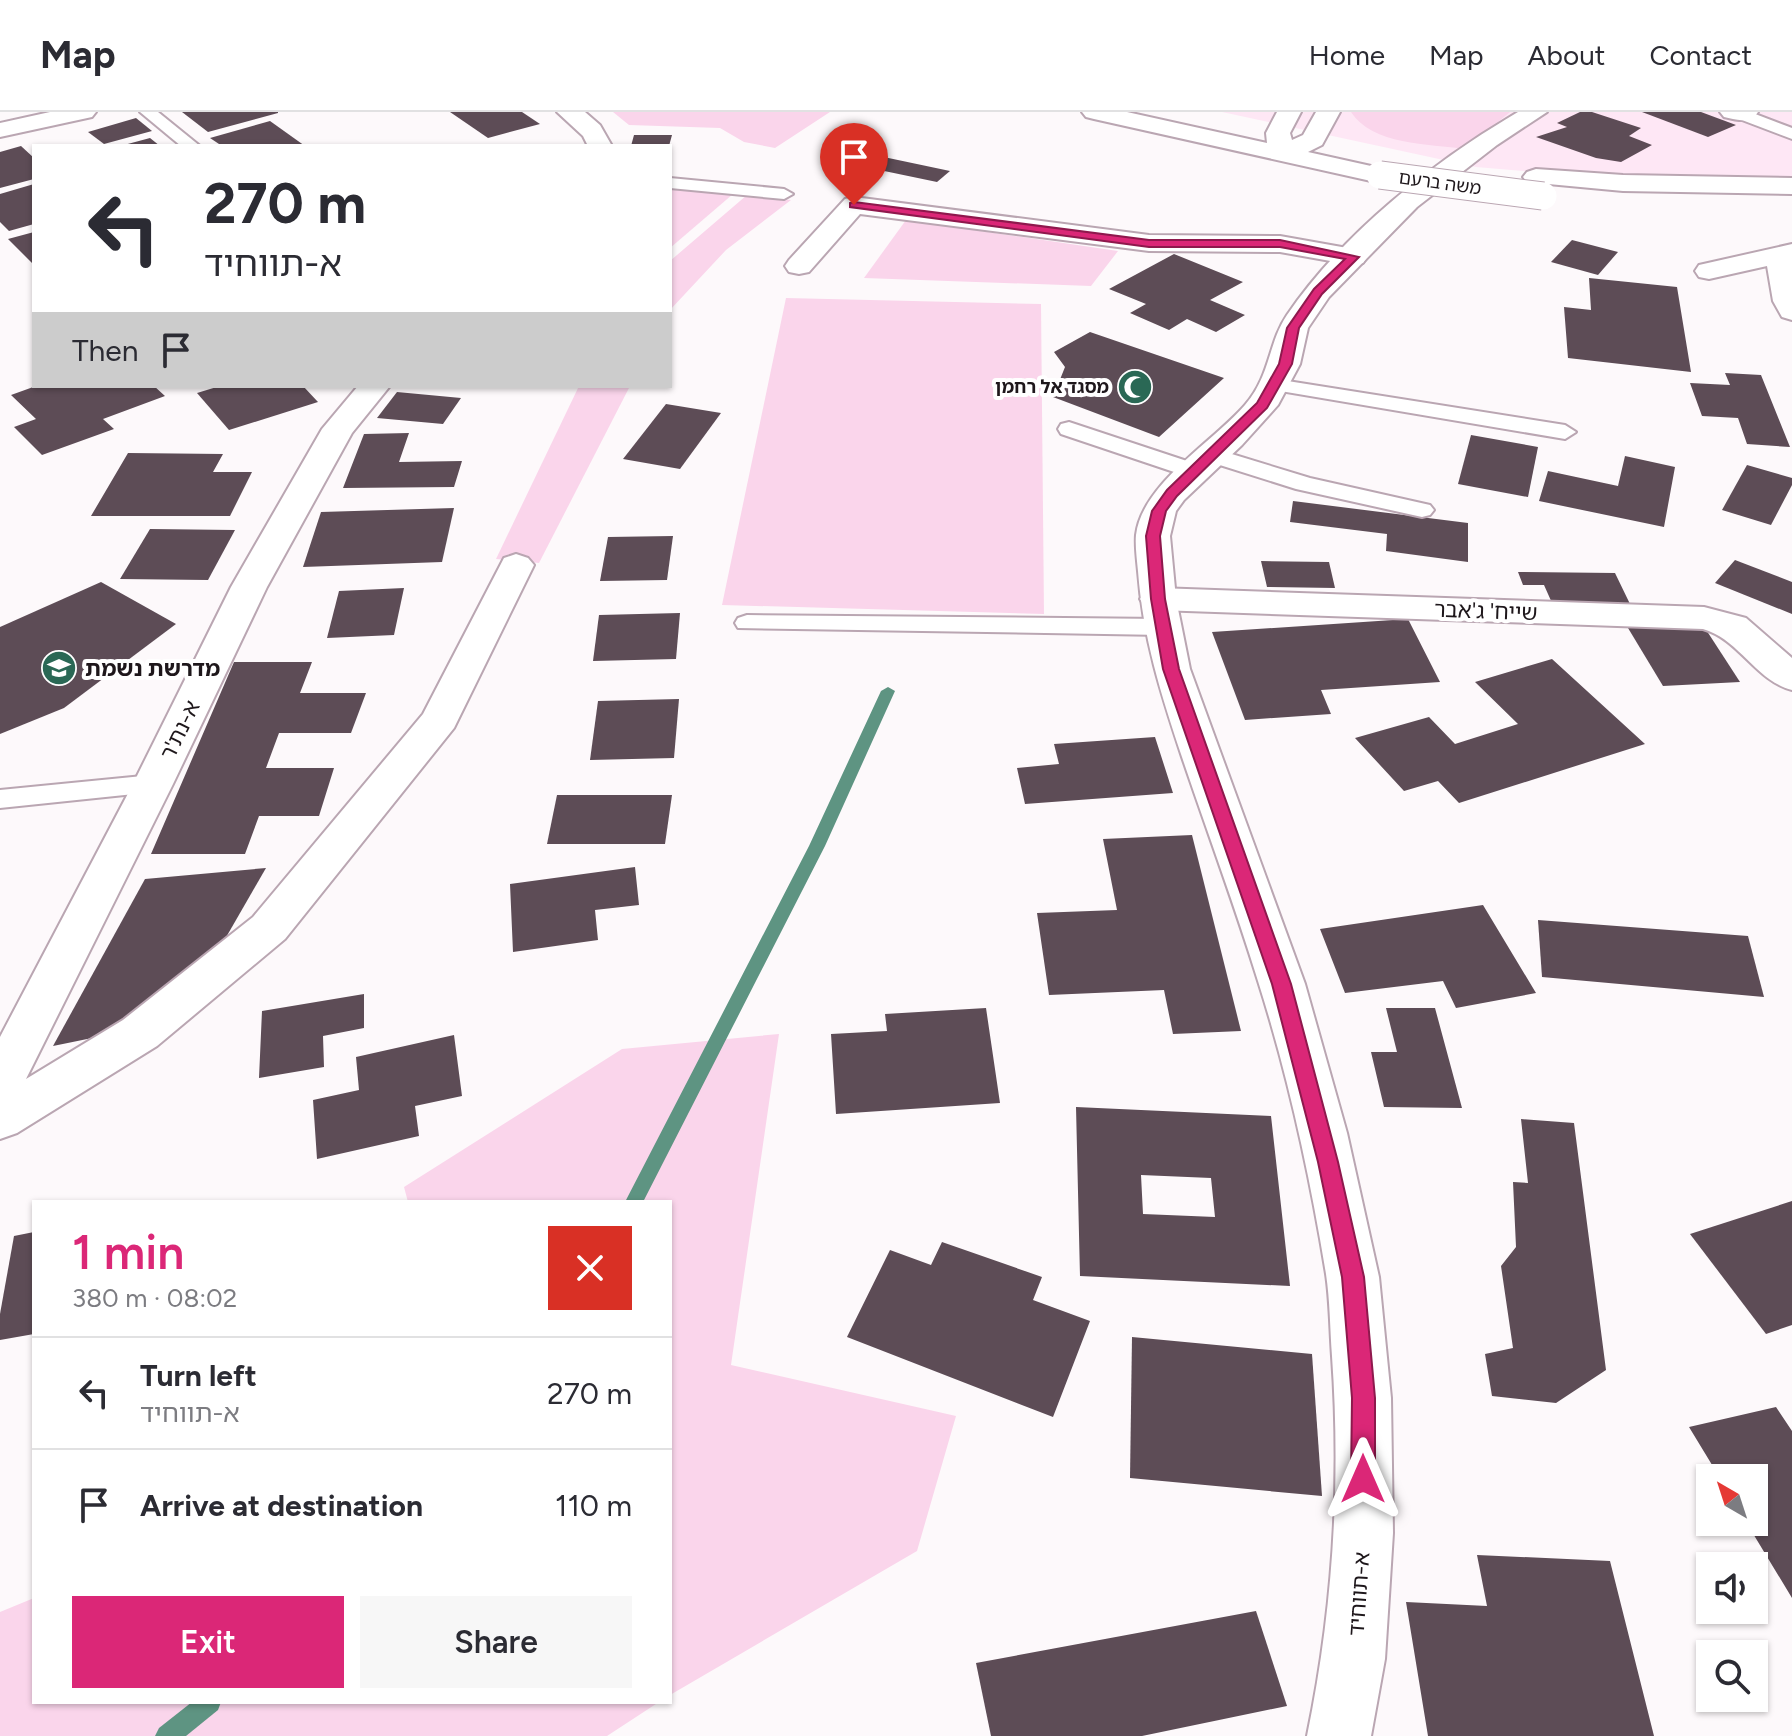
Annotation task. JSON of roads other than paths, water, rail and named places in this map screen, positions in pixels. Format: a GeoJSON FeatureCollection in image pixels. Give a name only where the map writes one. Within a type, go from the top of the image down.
{"type":"FeatureCollection","features":[{"type":"Feature","properties":{"kind":"street"},"geometry":{"type":"LineString","coordinates":[[0,130],[84,112]]}},
{"type":"Feature","properties":{"kind":"street"},"geometry":{"type":"LineString","coordinates":[[569,112],[585,123],[599,144]]}},
{"type":"Feature","properties":{"kind":"street","name":"משה ברעם"},"geometry":{"type":"LineString","coordinates":[[1094,112],[1283,133]]}},
{"type":"Feature","properties":{"kind":"street","name":"משה ברעם"},"geometry":{"type":"LineString","coordinates":[[1184,112],[1283,133],[1388,166],[1676,203],[1792,202]]}},
{"type":"Feature","properties":{"kind":"street"},"geometry":{"type":"LineString","coordinates":[[1283,133],[1313,140],[1328,112]]}},
{"type":"Feature","properties":{"kind":"street","name":"א-תווחיד"},"geometry":{"type":"LineString","coordinates":[[1339,1736],[1354,1659],[1364,1533],[1363,1398],[1353,1277],[1322,1133],[1282,984],[1171,669],[1160,613],[1153,536],[1159,511],[1172,493],[1262,405],[1285,364],[1293,328],[1318,291],[1408,201],[1488,140],[1535,112]]}},
{"type":"Feature","properties":{"kind":"street","name":"משה ברעם"},"geometry":{"type":"LineString","coordinates":[[1313,140],[1388,166]]}},
{"type":"Feature","properties":{"kind":"street","name":"משה ברעם"},"geometry":{"type":"LineString","coordinates":[[1540,187],[1623,183],[1792,186]]}},
{"type":"Feature","properties":{"kind":"street"},"geometry":{"type":"LineString","coordinates":[[799,266],[854,205],[1149,243],[1280,244],[1353,257]]}},
{"type":"Feature","properties":{"kind":"street"},"geometry":{"type":"LineString","coordinates":[[1709,271],[1785,253],[1787,301],[1792,311]]}},
{"type":"Feature","properties":{"kind":"street","name":"א-נת'ר"},"geometry":{"type":"LineString","coordinates":[[0,1083],[153,784],[249,587],[338,429],[373,388]]}},
{"type":"Feature","properties":{"kind":"street"},"geometry":{"type":"LineString","coordinates":[[0,1119],[140,1033],[269,928],[440,719],[516,565]]}},
{"type":"Feature","properties":{"kind":"street","name":"שייח' ג'אבר"},"geometry":{"type":"LineString","coordinates":[[1160,613],[1704,618],[1733,626],[1792,678]]}},
{"type":"Feature","properties":{"kind":"lane"},"geometry":{"type":"LineString","coordinates":[[148,112],[189,144]]}},
{"type":"Feature","properties":{"kind":"lane"},"geometry":{"type":"LineString","coordinates":[[1740,113],[1792,134]]}},
{"type":"Feature","properties":{"kind":"lane"},"geometry":{"type":"LineString","coordinates":[[672,183],[784,194]]}},
{"type":"Feature","properties":{"kind":"lane"},"geometry":{"type":"LineString","coordinates":[[1275,385],[1565,432]]}},
{"type":"Feature","properties":{"kind":"lane"},"geometry":{"type":"LineString","coordinates":[[1069,429],[1203,463],[1422,510]]}},
{"type":"Feature","properties":{"kind":"lane"},"geometry":{"type":"LineString","coordinates":[[747,623],[1160,613]]}},
{"type":"Feature","properties":{"kind":"lane"},"geometry":{"type":"LineString","coordinates":[[0,799],[153,784]]}},
{"type":"Feature","properties":{"kind":"waterway"},"geometry":{"type":"LineString","coordinates":[[635,1200],[817,846],[888,691]]}},
{"type":"Feature","properties":{"kind":"waterway"},"geometry":{"type":"LineString","coordinates":[[167,1736],[207,1704]]}},
{"type":"Feature","properties":{"kind":"place","name":"מסגד אל רחמן"},"geometry":{"type":"Point","coordinates":[1135,387]}},
{"type":"Feature","properties":{"kind":"place","name":"מדרשת נשמת"},"geometry":{"type":"Point","coordinates":[59,668]}}]}
